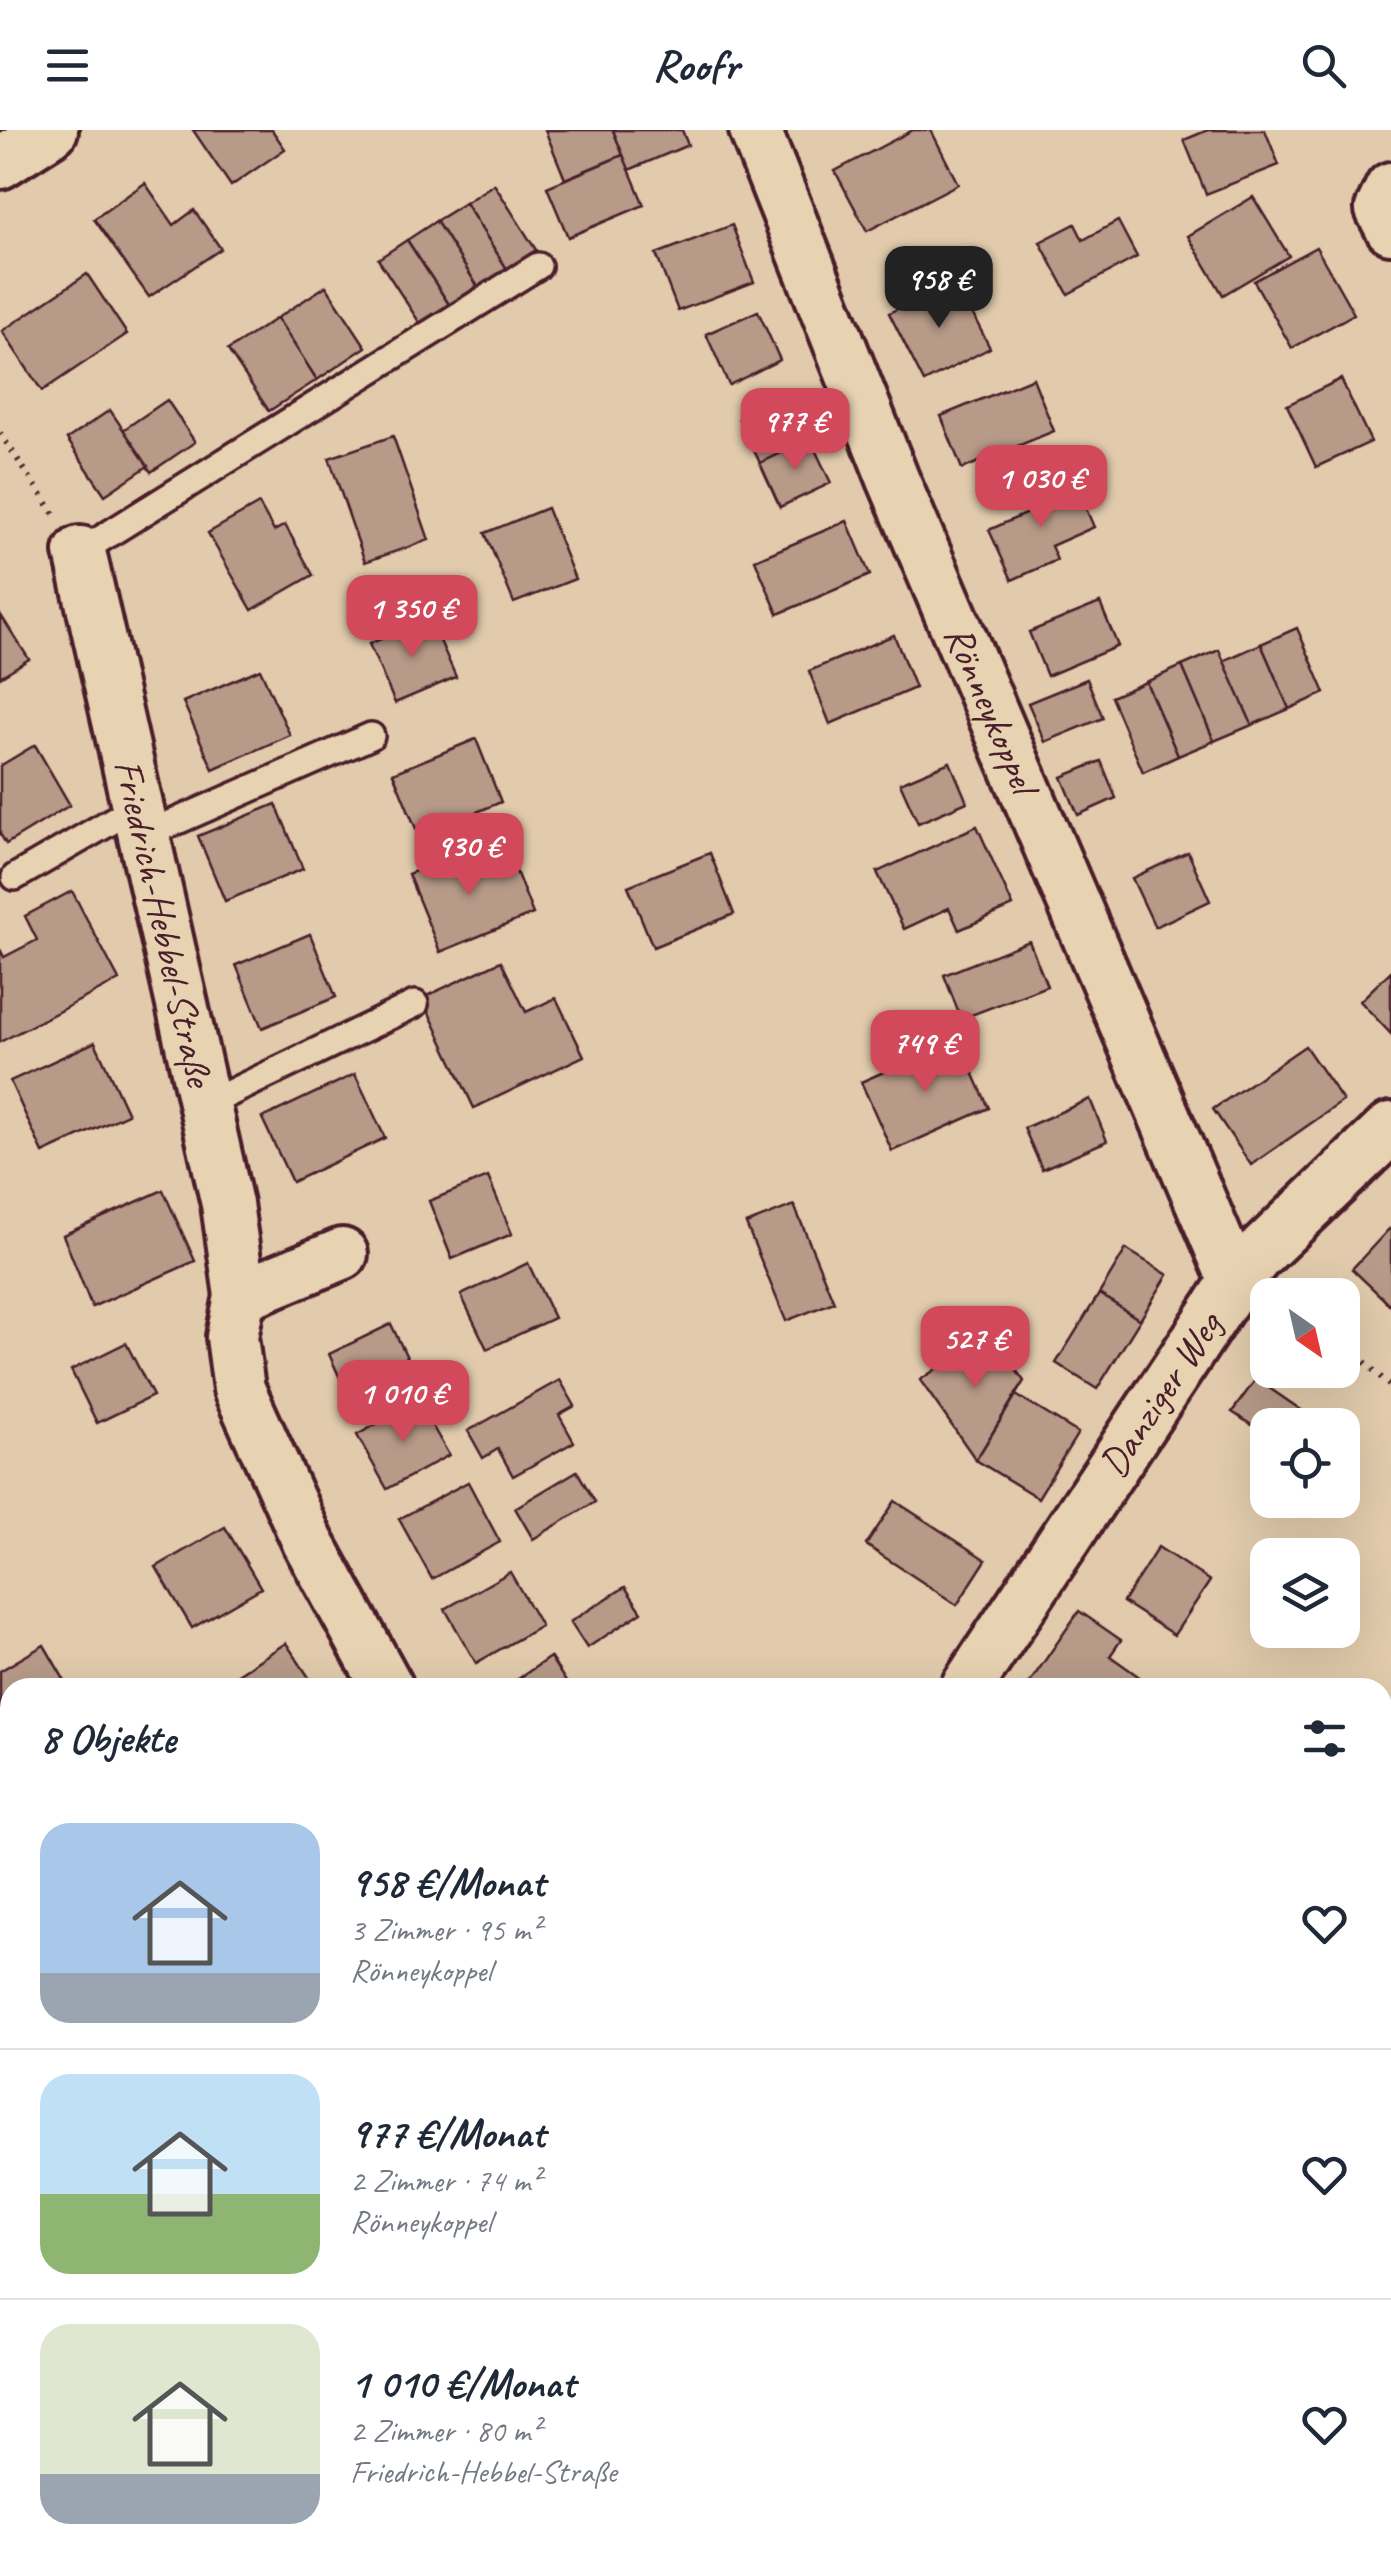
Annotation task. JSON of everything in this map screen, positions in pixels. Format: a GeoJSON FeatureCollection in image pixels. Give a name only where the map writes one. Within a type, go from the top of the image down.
{"type":"FeatureCollection","features":[{"type":"Feature","properties":{"kind":"street","name":"Rönneykoppel"},"geometry":{"type":"LineString","coordinates":[[755,130],[893,479],[1235,1282]]}},
{"type":"Feature","properties":{"kind":"street"},"geometry":{"type":"LineString","coordinates":[[1391,188],[1381,209],[1391,228]]}},
{"type":"Feature","properties":{"kind":"street","name":"Friedrich-Hebbel-Straße"},"geometry":{"type":"LineString","coordinates":[[80,552],[227,1204],[240,1296],[232,1337],[238,1389],[308,1542],[383,1678]]}},
{"type":"Feature","properties":{"kind":"street","name":"Danziger Weg"},"geometry":{"type":"LineString","coordinates":[[973,1678],[1235,1282],[1256,1257],[1391,1128]]}},
{"type":"Feature","properties":{"kind":"street"},"geometry":{"type":"LineString","coordinates":[[240,1296],[342,1254]]}},
{"type":"Feature","properties":{"kind":"lane"},"geometry":{"type":"LineString","coordinates":[[80,552],[538,266]]}},
{"type":"Feature","properties":{"kind":"lane"},"geometry":{"type":"LineString","coordinates":[[15,877],[140,821],[371,736]]}},
{"type":"Feature","properties":{"kind":"lane"},"geometry":{"type":"LineString","coordinates":[[205,1105],[416,1004]]}},
{"type":"Feature","properties":{"kind":"path"},"geometry":{"type":"LineString","coordinates":[[0,433],[80,552]]}},
{"type":"Feature","properties":{"kind":"path"},"geometry":{"type":"LineString","coordinates":[[1360,1357],[1391,1387]]}},
{"type":"Feature","properties":{"kind":"building"},"geometry":{"type":"Polygon","coordinates":[[[193,130],[272,130],[285,149],[231,186],[193,130]]]}},
{"type":"Feature","properties":{"kind":"building"},"geometry":{"type":"Polygon","coordinates":[[[545,130],[613,130],[623,155],[565,179],[545,130]]]}},
{"type":"Feature","properties":{"kind":"building"},"geometry":{"type":"Polygon","coordinates":[[[613,130],[682,130],[688,145],[629,170],[613,130]]]}},
{"type":"Feature","properties":{"kind":"building"},"geometry":{"type":"Polygon","coordinates":[[[913,130],[931,130],[958,184],[867,231],[835,171],[913,130]]]}},
{"type":"Feature","properties":{"kind":"building"},"geometry":{"type":"Polygon","coordinates":[[[1208,130],[1265,130],[1279,165],[1206,194],[1184,140],[1208,130]]]}},
{"type":"Feature","properties":{"kind":"building"},"geometry":{"type":"Polygon","coordinates":[[[623,155],[644,205],[568,237],[547,187],[623,155]]]}},
{"type":"Feature","properties":{"kind":"building"},"geometry":{"type":"Polygon","coordinates":[[[145,183],[174,225],[194,210],[221,249],[149,297],[94,219],[145,183]]]}},
{"type":"Feature","properties":{"kind":"building"},"geometry":{"type":"Polygon","coordinates":[[[494,184],[536,250],[507,269],[465,203],[494,184]]]}},
{"type":"Feature","properties":{"kind":"building"},"geometry":{"type":"Polygon","coordinates":[[[1253,197],[1289,256],[1223,295],[1188,236],[1253,197]]]}},
{"type":"Feature","properties":{"kind":"building"},"geometry":{"type":"Polygon","coordinates":[[[465,203],[507,269],[478,287],[436,221],[465,203]]]}},
{"type":"Feature","properties":{"kind":"building"},"geometry":{"type":"Polygon","coordinates":[[[436,221],[478,287],[450,306],[407,240],[436,221]]]}},
{"type":"Feature","properties":{"kind":"building"},"geometry":{"type":"Polygon","coordinates":[[[1118,221],[1137,257],[1068,294],[1040,242],[1075,224],[1083,240],[1118,221]]]}},
{"type":"Feature","properties":{"kind":"building"},"geometry":{"type":"Polygon","coordinates":[[[732,225],[754,282],[678,311],[656,254],[732,225]]]}},
{"type":"Feature","properties":{"kind":"building"},"geometry":{"type":"Polygon","coordinates":[[[407,240],[450,306],[421,325],[378,259],[407,240]]]}},
{"type":"Feature","properties":{"kind":"building"},"geometry":{"type":"Polygon","coordinates":[[[1316,247],[1354,314],[1292,348],[1254,281],[1316,247]]]}},
{"type":"Feature","properties":{"kind":"building"},"geometry":{"type":"Polygon","coordinates":[[[87,274],[127,334],[42,391],[2,331],[87,274]]]}},
{"type":"Feature","properties":{"kind":"building"},"geometry":{"type":"Polygon","coordinates":[[[955,280],[990,348],[924,382],[889,313],[955,280]]]}},
{"type":"Feature","properties":{"kind":"building"},"geometry":{"type":"Polygon","coordinates":[[[326,286],[366,347],[317,380],[277,318],[326,286]]]}},
{"type":"Feature","properties":{"kind":"building"},"geometry":{"type":"Polygon","coordinates":[[[758,311],[780,360],[729,385],[706,334],[758,311]]]}},
{"type":"Feature","properties":{"kind":"building"},"geometry":{"type":"Polygon","coordinates":[[[277,318],[317,380],[269,411],[228,350],[277,318]]]}},
{"type":"Feature","properties":{"kind":"building"},"geometry":{"type":"Polygon","coordinates":[[[1033,378],[1054,431],[962,469],[941,416],[1033,378]]]}},
{"type":"Feature","properties":{"kind":"building"},"geometry":{"type":"Polygon","coordinates":[[[1341,379],[1371,442],[1316,467],[1287,405],[1341,379]]]}},
{"type":"Feature","properties":{"kind":"building"},"geometry":{"type":"Polygon","coordinates":[[[790,395],[810,439],[760,463],[739,419],[790,395]]]}},
{"type":"Feature","properties":{"kind":"building"},"geometry":{"type":"Polygon","coordinates":[[[167,400],[195,442],[151,472],[123,430],[167,400]]]}},
{"type":"Feature","properties":{"kind":"building"},"geometry":{"type":"Polygon","coordinates":[[[110,410],[148,466],[105,495],[67,439],[110,410]]]}},
{"type":"Feature","properties":{"kind":"building"},"geometry":{"type":"Polygon","coordinates":[[[393,436],[429,540],[365,562],[329,458],[393,436]]]}},
{"type":"Feature","properties":{"kind":"building"},"geometry":{"type":"Polygon","coordinates":[[[810,439],[831,483],[780,507],[760,463],[810,439]]]}},
{"type":"Feature","properties":{"kind":"building"},"geometry":{"type":"Polygon","coordinates":[[[1074,481],[1094,527],[1051,546],[1057,560],[1012,580],[989,530],[1034,510],[1030,501],[1074,481]]]}},
{"type":"Feature","properties":{"kind":"building"},"geometry":{"type":"Polygon","coordinates":[[[259,504],[274,531],[285,525],[313,575],[252,610],[208,533],[259,504]]]}},
{"type":"Feature","properties":{"kind":"building"},"geometry":{"type":"Polygon","coordinates":[[[547,508],[575,579],[514,603],[485,533],[547,508]]]}},
{"type":"Feature","properties":{"kind":"building"},"geometry":{"type":"Polygon","coordinates":[[[847,521],[870,575],[778,614],[755,560],[847,521]]]}},
{"type":"Feature","properties":{"kind":"building"},"geometry":{"type":"Polygon","coordinates":[[[1100,603],[1118,646],[1047,676],[1029,632],[1100,603]]]}},
{"type":"Feature","properties":{"kind":"building"},"geometry":{"type":"Polygon","coordinates":[[[0,614],[29,659],[0,677],[0,614]]]}},
{"type":"Feature","properties":{"kind":"building"},"geometry":{"type":"Polygon","coordinates":[[[430,618],[456,677],[395,703],[369,644],[430,618]]]}},
{"type":"Feature","properties":{"kind":"building"},"geometry":{"type":"Polygon","coordinates":[[[1297,628],[1325,693],[1289,709],[1261,644],[1297,628]]]}},
{"type":"Feature","properties":{"kind":"building"},"geometry":{"type":"Polygon","coordinates":[[[894,635],[915,688],[830,724],[809,671],[894,635]]]}},
{"type":"Feature","properties":{"kind":"building"},"geometry":{"type":"Polygon","coordinates":[[[1261,644],[1289,709],[1252,725],[1223,661],[1261,644]]]}},
{"type":"Feature","properties":{"kind":"building"},"geometry":{"type":"Polygon","coordinates":[[[1219,650],[1252,725],[1214,741],[1182,666],[1219,650]]]}},
{"type":"Feature","properties":{"kind":"building"},"geometry":{"type":"Polygon","coordinates":[[[1182,666],[1214,741],[1178,756],[1146,682],[1182,666]]]}},
{"type":"Feature","properties":{"kind":"building"},"geometry":{"type":"Polygon","coordinates":[[[260,669],[290,735],[213,769],[183,702],[260,669]]]}},
{"type":"Feature","properties":{"kind":"building"},"geometry":{"type":"Polygon","coordinates":[[[1087,679],[1103,718],[1045,742],[1028,703],[1087,679]]]}},
{"type":"Feature","properties":{"kind":"building"},"geometry":{"type":"Polygon","coordinates":[[[1146,682],[1178,756],[1143,772],[1111,697],[1146,682]]]}},
{"type":"Feature","properties":{"kind":"building"},"geometry":{"type":"Polygon","coordinates":[[[476,739],[501,802],[419,836],[393,773],[476,739]]]}},
{"type":"Feature","properties":{"kind":"building"},"geometry":{"type":"Polygon","coordinates":[[[35,745],[70,805],[6,844],[0,834],[0,766],[35,745]]]}},
{"type":"Feature","properties":{"kind":"building"},"geometry":{"type":"Polygon","coordinates":[[[1101,761],[1116,798],[1078,815],[1062,777],[1101,761]]]}},
{"type":"Feature","properties":{"kind":"building"},"geometry":{"type":"Polygon","coordinates":[[[950,762],[967,802],[918,823],[900,783],[950,762]]]}},
{"type":"Feature","properties":{"kind":"building"},"geometry":{"type":"Polygon","coordinates":[[[276,804],[303,869],[225,901],[198,836],[276,804]]]}},
{"type":"Feature","properties":{"kind":"building"},"geometry":{"type":"Polygon","coordinates":[[[977,826],[1013,906],[959,930],[949,908],[904,929],[877,872],[977,826]]]}},
{"type":"Feature","properties":{"kind":"building"},"geometry":{"type":"Polygon","coordinates":[[[466,851],[473,866],[508,851],[533,914],[440,952],[408,874],[466,851]]]}},
{"type":"Feature","properties":{"kind":"building"},"geometry":{"type":"Polygon","coordinates":[[[1188,852],[1210,901],[1155,927],[1132,878],[1188,852]]]}},
{"type":"Feature","properties":{"kind":"building"},"geometry":{"type":"Polygon","coordinates":[[[710,853],[734,914],[653,947],[628,886],[710,853]]]}},
{"type":"Feature","properties":{"kind":"building"},"geometry":{"type":"Polygon","coordinates":[[[72,891],[119,980],[0,1042],[0,949],[4,957],[37,940],[25,916],[72,891]]]}},
{"type":"Feature","properties":{"kind":"building"},"geometry":{"type":"Polygon","coordinates":[[[310,934],[336,997],[262,1028],[236,965],[310,934]]]}},
{"type":"Feature","properties":{"kind":"building"},"geometry":{"type":"Polygon","coordinates":[[[1029,941],[1047,986],[961,1019],[944,975],[1029,941]]]}},
{"type":"Feature","properties":{"kind":"building"},"geometry":{"type":"Polygon","coordinates":[[[501,961],[526,1012],[556,998],[584,1056],[474,1108],[422,998],[501,961]]]}},
{"type":"Feature","properties":{"kind":"building"},"geometry":{"type":"Polygon","coordinates":[[[1391,971],[1391,1034],[1360,1001],[1391,971]]]}},
{"type":"Feature","properties":{"kind":"building"},"geometry":{"type":"Polygon","coordinates":[[[958,1039],[989,1108],[892,1151],[861,1082],[958,1039]]]}},
{"type":"Feature","properties":{"kind":"building"},"geometry":{"type":"Polygon","coordinates":[[[95,1042],[128,1114],[43,1153],[10,1081],[95,1042]]]}},
{"type":"Feature","properties":{"kind":"building"},"geometry":{"type":"Polygon","coordinates":[[[1305,1046],[1343,1101],[1251,1165],[1213,1109],[1305,1046]]]}},
{"type":"Feature","properties":{"kind":"building"},"geometry":{"type":"Polygon","coordinates":[[[355,1074],[385,1138],[292,1182],[262,1118],[355,1074]]]}},
{"type":"Feature","properties":{"kind":"building"},"geometry":{"type":"Polygon","coordinates":[[[1090,1099],[1107,1141],[1042,1169],[1024,1128],[1090,1099]]]}},
{"type":"Feature","properties":{"kind":"building"},"geometry":{"type":"Polygon","coordinates":[[[488,1177],[512,1234],[452,1259],[429,1201],[488,1177]]]}},
{"type":"Feature","properties":{"kind":"building"},"geometry":{"type":"Polygon","coordinates":[[[163,1190],[195,1261],[92,1307],[63,1235],[163,1190]]]}},
{"type":"Feature","properties":{"kind":"building"},"geometry":{"type":"Polygon","coordinates":[[[794,1205],[834,1302],[786,1321],[746,1224],[794,1205]]]}},
{"type":"Feature","properties":{"kind":"building"},"geometry":{"type":"Polygon","coordinates":[[[1391,1231],[1391,1306],[1352,1269],[1391,1231]]]}},
{"type":"Feature","properties":{"kind":"building"},"geometry":{"type":"Polygon","coordinates":[[[1126,1249],[1168,1275],[1140,1320],[1099,1294],[1126,1249]]]}},
{"type":"Feature","properties":{"kind":"building"},"geometry":{"type":"Polygon","coordinates":[[[528,1263],[554,1318],[487,1349],[461,1295],[528,1263]]]}},
{"type":"Feature","properties":{"kind":"building"},"geometry":{"type":"Polygon","coordinates":[[[1099,1294],[1140,1320],[1097,1389],[1056,1363],[1099,1294]]]}},
{"type":"Feature","properties":{"kind":"building"},"geometry":{"type":"Polygon","coordinates":[[[391,1324],[413,1370],[350,1400],[329,1354],[391,1324]]]}},
{"type":"Feature","properties":{"kind":"building"},"geometry":{"type":"Polygon","coordinates":[[[989,1333],[1024,1381],[976,1460],[920,1380],[989,1333]]]}},
{"type":"Feature","properties":{"kind":"building"},"geometry":{"type":"Polygon","coordinates":[[[126,1343],[153,1396],[97,1423],[71,1370],[126,1343]]]}},
{"type":"Feature","properties":{"kind":"building"},"geometry":{"type":"Polygon","coordinates":[[[560,1380],[575,1406],[559,1415],[574,1442],[513,1476],[498,1449],[483,1458],[468,1431],[560,1380]]]}},
{"type":"Feature","properties":{"kind":"building"},"geometry":{"type":"Polygon","coordinates":[[[1250,1387],[1269,1388],[1298,1408],[1250,1408],[1250,1424],[1232,1412],[1250,1387]]]}},
{"type":"Feature","properties":{"kind":"building"},"geometry":{"type":"Polygon","coordinates":[[[1016,1395],[1078,1433],[1038,1498],[976,1460],[1016,1395]]]}},
{"type":"Feature","properties":{"kind":"building"},"geometry":{"type":"Polygon","coordinates":[[[418,1401],[449,1455],[387,1489],[357,1435],[418,1401]]]}},
{"type":"Feature","properties":{"kind":"building"},"geometry":{"type":"Polygon","coordinates":[[[577,1471],[595,1502],[533,1539],[515,1508],[577,1471]]]}},
{"type":"Feature","properties":{"kind":"building"},"geometry":{"type":"Polygon","coordinates":[[[468,1482],[500,1542],[432,1579],[399,1519],[468,1482]]]}},
{"type":"Feature","properties":{"kind":"building"},"geometry":{"type":"Polygon","coordinates":[[[895,1501],[986,1560],[957,1605],[866,1545],[895,1501]]]}},
{"type":"Feature","properties":{"kind":"building"},"geometry":{"type":"Polygon","coordinates":[[[225,1527],[261,1588],[192,1628],[156,1567],[225,1527]]]}},
{"type":"Feature","properties":{"kind":"building"},"geometry":{"type":"Polygon","coordinates":[[[1158,1547],[1210,1581],[1174,1635],[1123,1602],[1158,1547]]]}},
{"type":"Feature","properties":{"kind":"building"},"geometry":{"type":"Polygon","coordinates":[[[510,1572],[541,1626],[476,1663],[445,1609],[510,1572]]]}},
{"type":"Feature","properties":{"kind":"building"},"geometry":{"type":"Polygon","coordinates":[[[625,1587],[642,1612],[587,1648],[570,1622],[625,1587]]]}},
{"type":"Feature","properties":{"kind":"building"},"geometry":{"type":"Polygon","coordinates":[[[1079,1611],[1121,1640],[1110,1656],[1141,1678],[1033,1678],[1079,1611]]]}},
{"type":"Feature","properties":{"kind":"building"},"geometry":{"type":"Polygon","coordinates":[[[286,1643],[309,1678],[231,1678],[286,1643]]]}},
{"type":"Feature","properties":{"kind":"building"},"geometry":{"type":"Polygon","coordinates":[[[44,1645],[63,1678],[0,1678],[0,1671],[44,1645]]]}},
{"type":"Feature","properties":{"kind":"building"},"geometry":{"type":"Polygon","coordinates":[[[550,1657],[564,1678],[520,1678],[550,1657]]]}}]}
